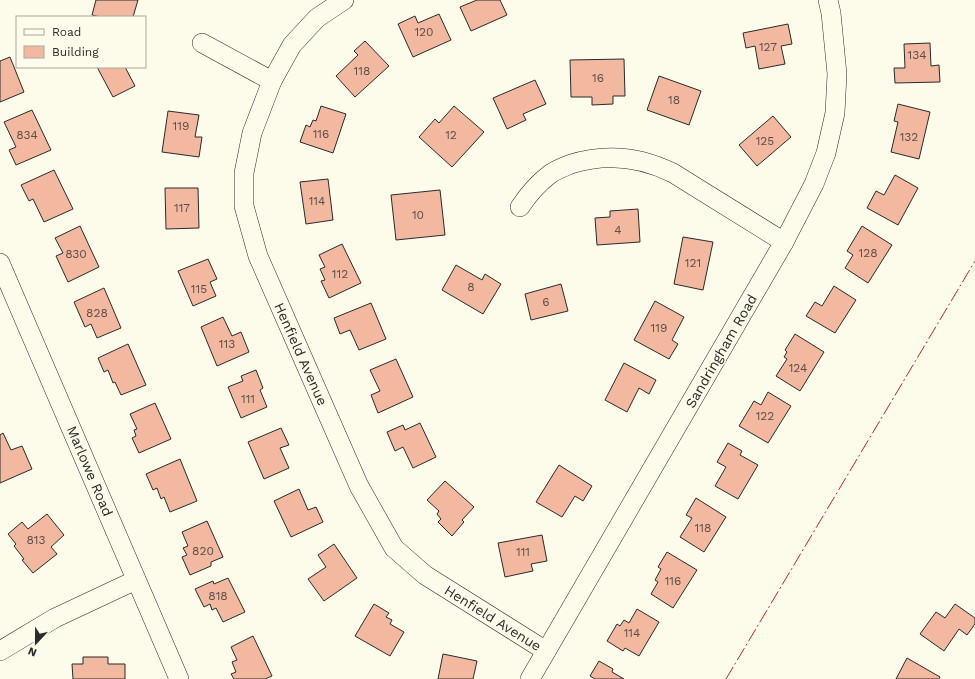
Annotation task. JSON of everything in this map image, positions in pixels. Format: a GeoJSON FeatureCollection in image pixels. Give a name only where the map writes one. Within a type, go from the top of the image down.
{"type":"FeatureCollection","features":[{"type":"Feature","properties":{"kind":"street","name":"Henfield Avenue"},"geometry":{"type":"LineString","coordinates":[[344,0],[317,18],[292,46],[272,81],[252,133],[244,173],[244,206],[258,256],[359,486],[394,548],[425,575],[546,651]]}},
{"type":"Feature","properties":{"kind":"street","name":"Sandringham Road"},"geometry":{"type":"LineString","coordinates":[[530,679],[784,242],[814,184],[826,153],[835,113],[837,74],[828,0]]}},
{"type":"Feature","properties":{"kind":"street"},"geometry":{"type":"LineString","coordinates":[[202,43],[272,81]]}},
{"type":"Feature","properties":{"kind":"street"},"geometry":{"type":"LineString","coordinates":[[520,207],[537,185],[549,174],[561,168],[581,161],[598,158],[615,157],[633,159],[658,166],[673,173],[784,242]]}},
{"type":"Feature","properties":{"kind":"street","name":"Marlowe Road"},"geometry":{"type":"LineString","coordinates":[[0,262],[179,679]]}},
{"type":"Feature","properties":{"kind":"street"},"geometry":{"type":"LineString","coordinates":[[0,651],[55,618],[136,580]]}},
{"type":"Feature","properties":{"kind":"building"},"geometry":{"type":"Polygon","coordinates":[[[96,0],[138,0],[133,16],[92,15],[96,0]]]}},
{"type":"Feature","properties":{"kind":"building"},"geometry":{"type":"Polygon","coordinates":[[[477,0],[500,0],[507,15],[471,31],[460,7],[477,0]]]}},
{"type":"Feature","properties":{"kind":"building"},"geometry":{"type":"Polygon","coordinates":[[[439,14],[451,40],[413,57],[398,24],[415,16],[418,23],[439,14]]]}},
{"type":"Feature","properties":{"kind":"building"},"geometry":{"type":"Polygon","coordinates":[[[788,24],[792,44],[781,46],[785,64],[759,69],[755,46],[746,48],[743,33],[788,24]]]}},
{"type":"Feature","properties":{"kind":"building"},"geometry":{"type":"Polygon","coordinates":[[[365,41],[389,66],[355,97],[336,76],[358,55],[354,51],[365,41]]]}},
{"type":"Feature","properties":{"kind":"building"},"geometry":{"type":"Polygon","coordinates":[[[930,43],[931,66],[939,65],[940,82],[895,83],[894,68],[905,68],[904,44],[930,43]]]}},
{"type":"Feature","properties":{"kind":"building"},"geometry":{"type":"Polygon","coordinates":[[[10,57],[24,92],[0,102],[0,61],[10,57]]]}},
{"type":"Feature","properties":{"kind":"building"},"geometry":{"type":"Polygon","coordinates":[[[624,59],[625,96],[613,96],[613,104],[592,105],[592,97],[571,97],[570,60],[624,59]]]}},
{"type":"Feature","properties":{"kind":"building"},"geometry":{"type":"Polygon","coordinates":[[[98,68],[126,68],[135,86],[113,97],[98,68]]]}},
{"type":"Feature","properties":{"kind":"building"},"geometry":{"type":"Polygon","coordinates":[[[659,76],[701,91],[689,125],[647,110],[659,76]]]}},
{"type":"Feature","properties":{"kind":"building"},"geometry":{"type":"Polygon","coordinates":[[[535,80],[546,104],[523,114],[526,120],[507,129],[493,98],[535,80]]]}},
{"type":"Feature","properties":{"kind":"building"},"geometry":{"type":"Polygon","coordinates":[[[898,104],[930,112],[919,159],[891,152],[898,122],[894,121],[898,104]]]}},
{"type":"Feature","properties":{"kind":"building"},"geometry":{"type":"Polygon","coordinates":[[[321,106],[346,114],[333,153],[300,142],[306,125],[310,127],[313,120],[316,121],[321,106]]]}},
{"type":"Feature","properties":{"kind":"building"},"geometry":{"type":"Polygon","coordinates":[[[454,106],[484,132],[452,167],[419,137],[435,119],[439,123],[454,106]]]}},
{"type":"Feature","properties":{"kind":"building"},"geometry":{"type":"Polygon","coordinates":[[[32,110],[51,150],[16,165],[9,150],[16,147],[4,122],[32,110]]]}},
{"type":"Feature","properties":{"kind":"building"},"geometry":{"type":"Polygon","coordinates":[[[168,111],[199,115],[195,137],[202,137],[199,157],[162,152],[168,111]]]}},
{"type":"Feature","properties":{"kind":"building"},"geometry":{"type":"Polygon","coordinates":[[[773,116],[791,137],[757,166],[739,145],[773,116]]]}},
{"type":"Feature","properties":{"kind":"building"},"geometry":{"type":"Polygon","coordinates":[[[54,170],[73,209],[44,222],[33,199],[29,201],[21,185],[54,170]]]}},
{"type":"Feature","properties":{"kind":"building"},"geometry":{"type":"Polygon","coordinates":[[[895,175],[918,188],[898,225],[867,208],[876,191],[884,195],[895,175]]]}},
{"type":"Feature","properties":{"kind":"building"},"geometry":{"type":"Polygon","coordinates":[[[328,179],[333,220],[306,224],[300,182],[328,179]]]}},
{"type":"Feature","properties":{"kind":"building"},"geometry":{"type":"Polygon","coordinates":[[[165,188],[198,188],[199,228],[166,229],[165,188]]]}},
{"type":"Feature","properties":{"kind":"building"},"geometry":{"type":"Polygon","coordinates":[[[440,190],[445,235],[396,240],[391,195],[440,190]]]}},
{"type":"Feature","properties":{"kind":"building"},"geometry":{"type":"Polygon","coordinates":[[[638,209],[640,242],[597,245],[595,218],[610,217],[610,211],[638,209]]]}},
{"type":"Feature","properties":{"kind":"building"},"geometry":{"type":"Polygon","coordinates":[[[80,226],[99,267],[68,282],[56,256],[63,253],[55,238],[80,226]]]}},
{"type":"Feature","properties":{"kind":"building"},"geometry":{"type":"Polygon","coordinates":[[[862,226],[892,245],[868,283],[845,268],[853,255],[847,251],[862,226]]]}},
{"type":"Feature","properties":{"kind":"building"},"geometry":{"type":"Polygon","coordinates":[[[683,237],[713,242],[703,290],[674,284],[683,237]]]}},
{"type":"Feature","properties":{"kind":"building"},"geometry":{"type":"Polygon","coordinates":[[[342,244],[361,283],[329,298],[321,281],[325,280],[320,269],[325,267],[319,255],[342,244]]]}},
{"type":"Feature","properties":{"kind":"building"},"geometry":{"type":"Polygon","coordinates":[[[208,259],[217,279],[210,282],[216,296],[193,306],[178,271],[208,259]]]}},
{"type":"Feature","properties":{"kind":"building"},"geometry":{"type":"Polygon","coordinates":[[[456,265],[482,280],[485,274],[501,284],[483,314],[442,290],[456,265]]]}},
{"type":"Feature","properties":{"kind":"building"},"geometry":{"type":"Polygon","coordinates":[[[561,284],[568,311],[531,320],[525,294],[561,284]]]}},
{"type":"Feature","properties":{"kind":"building"},"geometry":{"type":"Polygon","coordinates":[[[834,286],[856,300],[835,333],[806,316],[815,302],[822,306],[834,286]]]}},
{"type":"Feature","properties":{"kind":"building"},"geometry":{"type":"Polygon","coordinates":[[[104,288],[121,328],[97,338],[91,324],[85,327],[74,302],[104,288]]]}},
{"type":"Feature","properties":{"kind":"building"},"geometry":{"type":"Polygon","coordinates":[[[655,301],[684,317],[672,340],[678,344],[669,359],[634,340],[655,301]]]}},
{"type":"Feature","properties":{"kind":"building"},"geometry":{"type":"Polygon","coordinates":[[[371,303],[386,339],[359,350],[350,330],[340,334],[334,318],[371,303]]]}},
{"type":"Feature","properties":{"kind":"building"},"geometry":{"type":"Polygon","coordinates":[[[223,317],[232,336],[241,332],[249,352],[217,366],[201,327],[223,317]]]}},
{"type":"Feature","properties":{"kind":"building"},"geometry":{"type":"Polygon","coordinates":[[[795,334],[824,352],[800,391],[776,376],[787,359],[784,357],[787,352],[785,350],[795,334]]]}},
{"type":"Feature","properties":{"kind":"building"},"geometry":{"type":"Polygon","coordinates":[[[128,344],[146,385],[121,395],[115,382],[113,383],[108,370],[104,372],[98,358],[128,344]]]}},
{"type":"Feature","properties":{"kind":"building"},"geometry":{"type":"Polygon","coordinates":[[[396,359],[413,397],[378,413],[371,395],[380,391],[370,370],[396,359]]]}},
{"type":"Feature","properties":{"kind":"building"},"geometry":{"type":"Polygon","coordinates":[[[624,363],[656,380],[649,394],[639,388],[627,412],[605,400],[624,363]]]}},
{"type":"Feature","properties":{"kind":"building"},"geometry":{"type":"Polygon","coordinates":[[[256,370],[263,388],[260,390],[267,407],[241,418],[228,387],[243,381],[241,376],[256,370]]]}},
{"type":"Feature","properties":{"kind":"building"},"geometry":{"type":"Polygon","coordinates":[[[768,392],[791,406],[768,443],[739,426],[754,401],[761,405],[768,392]]]}},
{"type":"Feature","properties":{"kind":"building"},"geometry":{"type":"Polygon","coordinates":[[[155,403],[171,439],[139,453],[132,438],[136,436],[134,430],[137,429],[130,414],[155,403]]]}},
{"type":"Feature","properties":{"kind":"building"},"geometry":{"type":"Polygon","coordinates":[[[420,423],[436,457],[413,468],[403,447],[395,451],[387,432],[403,425],[405,430],[420,423]]]}},
{"type":"Feature","properties":{"kind":"building"},"geometry":{"type":"Polygon","coordinates":[[[281,428],[289,445],[280,448],[289,468],[264,479],[248,442],[281,428]]]}},
{"type":"Feature","properties":{"kind":"building"},"geometry":{"type":"Polygon","coordinates":[[[3,433],[11,450],[22,446],[32,469],[0,483],[0,435],[3,433]]]}},
{"type":"Feature","properties":{"kind":"building"},"geometry":{"type":"Polygon","coordinates":[[[728,443],[742,451],[740,455],[758,465],[738,499],[715,486],[726,467],[717,462],[728,443]]]}},
{"type":"Feature","properties":{"kind":"building"},"geometry":{"type":"Polygon","coordinates":[[[180,459],[197,501],[170,512],[164,497],[161,499],[157,488],[153,490],[146,474],[180,459]]]}},
{"type":"Feature","properties":{"kind":"building"},"geometry":{"type":"Polygon","coordinates":[[[559,465],[592,486],[583,501],[575,496],[562,517],[536,502],[559,465]]]}},
{"type":"Feature","properties":{"kind":"building"},"geometry":{"type":"Polygon","coordinates":[[[445,481],[474,507],[462,520],[464,522],[452,536],[438,522],[441,519],[437,514],[439,511],[427,500],[445,481]]]}},
{"type":"Feature","properties":{"kind":"building"},"geometry":{"type":"Polygon","coordinates":[[[299,489],[308,510],[316,507],[323,522],[291,537],[274,501],[299,489]]]}},
{"type":"Feature","properties":{"kind":"building"},"geometry":{"type":"Polygon","coordinates":[[[696,498],[726,517],[704,552],[680,537],[692,518],[686,515],[696,498]]]}},
{"type":"Feature","properties":{"kind":"building"},"geometry":{"type":"Polygon","coordinates":[[[47,514],[64,535],[51,547],[57,554],[33,573],[22,560],[24,559],[14,546],[16,544],[8,534],[22,522],[28,529],[47,514]]]}},
{"type":"Feature","properties":{"kind":"building"},"geometry":{"type":"Polygon","coordinates":[[[207,521],[223,557],[211,562],[211,566],[190,575],[182,557],[187,555],[183,548],[188,546],[182,532],[207,521]]]}},
{"type":"Feature","properties":{"kind":"building"},"geometry":{"type":"Polygon","coordinates":[[[542,535],[547,561],[531,564],[533,571],[505,577],[498,543],[542,535]]]}},
{"type":"Feature","properties":{"kind":"building"},"geometry":{"type":"Polygon","coordinates":[[[334,544],[357,578],[324,601],[308,579],[326,567],[318,555],[334,544]]]}},
{"type":"Feature","properties":{"kind":"building"},"geometry":{"type":"Polygon","coordinates":[[[667,552],[697,570],[673,608],[651,594],[658,582],[655,580],[661,569],[658,567],[667,552]]]}},
{"type":"Feature","properties":{"kind":"building"},"geometry":{"type":"Polygon","coordinates":[[[228,578],[245,612],[223,622],[216,608],[212,610],[210,604],[204,607],[195,589],[213,581],[214,584],[228,578]]]}},
{"type":"Feature","properties":{"kind":"building"},"geometry":{"type":"Polygon","coordinates":[[[374,604],[389,613],[386,617],[392,620],[390,624],[404,632],[390,656],[355,636],[374,604]]]}},
{"type":"Feature","properties":{"kind":"building"},"geometry":{"type":"Polygon","coordinates":[[[955,604],[975,618],[975,624],[967,635],[959,629],[944,651],[920,634],[936,612],[945,618],[955,604]]]}},
{"type":"Feature","properties":{"kind":"building"},"geometry":{"type":"Polygon","coordinates":[[[637,609],[659,622],[639,656],[625,648],[623,651],[607,641],[617,624],[620,626],[624,620],[629,623],[637,609]]]}},
{"type":"Feature","properties":{"kind":"building"},"geometry":{"type":"Polygon","coordinates":[[[253,636],[272,676],[265,679],[234,679],[231,674],[236,672],[232,662],[237,660],[231,647],[253,636]]]}},
{"type":"Feature","properties":{"kind":"building"},"geometry":{"type":"Polygon","coordinates":[[[443,654],[477,661],[473,679],[438,679],[443,654]]]}},
{"type":"Feature","properties":{"kind":"building"},"geometry":{"type":"Polygon","coordinates":[[[83,657],[108,657],[108,664],[125,664],[125,679],[73,679],[72,664],[83,664],[83,657]]]}},
{"type":"Feature","properties":{"kind":"building"},"geometry":{"type":"Polygon","coordinates":[[[907,658],[940,677],[939,679],[896,679],[907,658]]]}},
{"type":"Feature","properties":{"kind":"building"},"geometry":{"type":"Polygon","coordinates":[[[599,661],[613,669],[612,672],[624,679],[595,679],[590,676],[599,661]]]}},
{"type":"Feature","properties":{"kind":"power"},"geometry":{"type":"LineString","coordinates":[[726,679],[975,261]]}}]}
